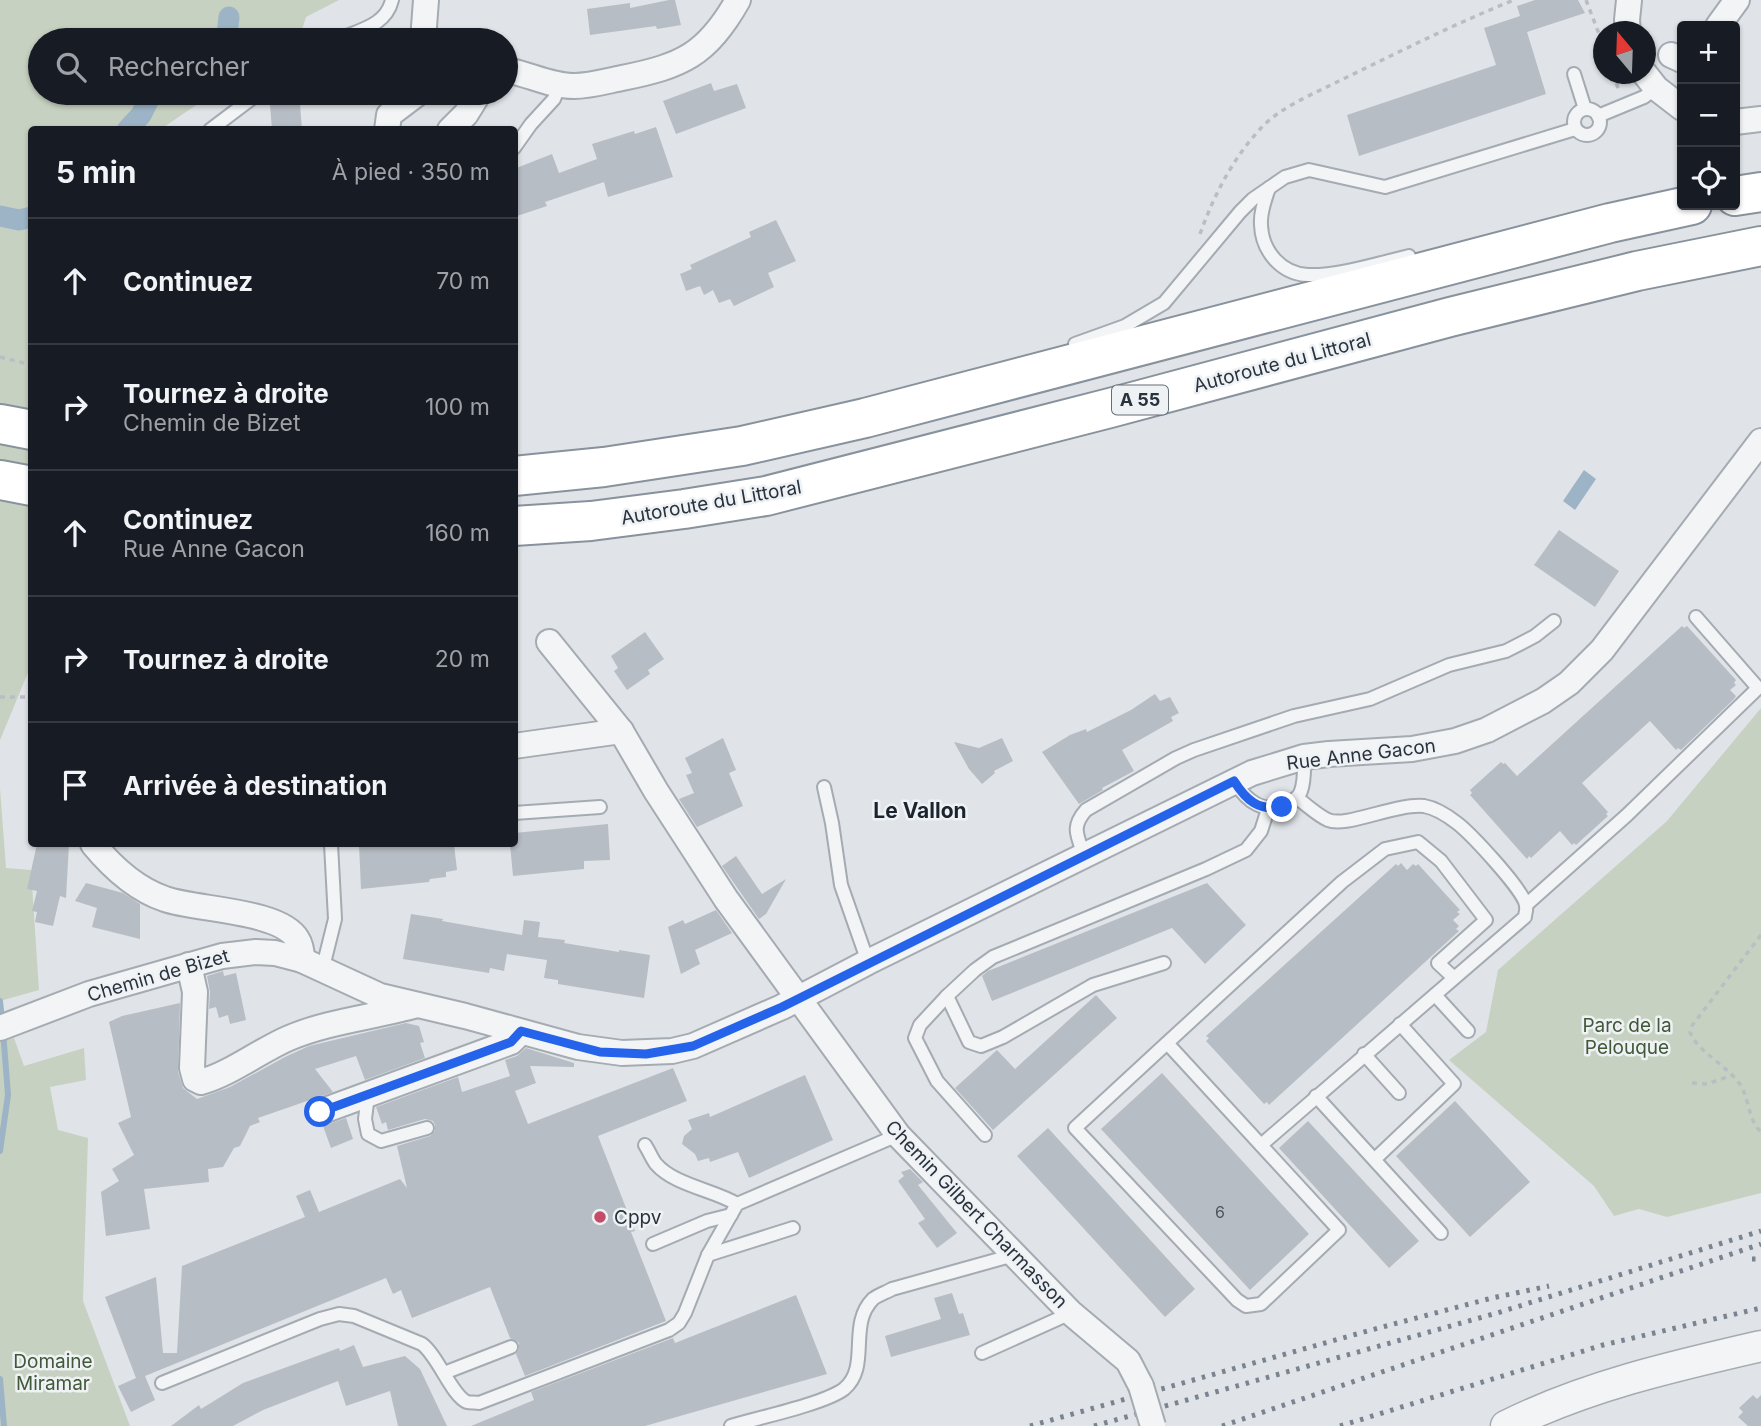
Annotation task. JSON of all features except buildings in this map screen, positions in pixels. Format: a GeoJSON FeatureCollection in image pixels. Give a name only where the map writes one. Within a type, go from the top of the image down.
{"type":"FeatureCollection","features":[{"type":"Feature","properties":{"kind":"highway"},"geometry":{"type":"LineString","coordinates":[[1740,197],[1761,194]]}},
{"type":"Feature","properties":{"kind":"highway"},"geometry":{"type":"LineString","coordinates":[[518,476],[604,467],[728,448],[865,418],[1677,208]]}},
{"type":"Feature","properties":{"kind":"highway","name":"Autoroute du Littoral"},"geometry":{"type":"LineString","coordinates":[[518,526],[591,521],[766,496],[1450,317],[1637,271],[1761,246]]}},
{"type":"Feature","properties":{"kind":"highway"},"geometry":{"type":"LineString","coordinates":[[0,424],[28,429]]}},
{"type":"Feature","properties":{"kind":"highway"},"geometry":{"type":"LineString","coordinates":[[0,480],[28,485]]}},
{"type":"Feature","properties":{"kind":"street"},"geometry":{"type":"LineString","coordinates":[[424,28],[426,0]]}},
{"type":"Feature","properties":{"kind":"street"},"geometry":{"type":"LineString","coordinates":[[518,75],[575,86],[663,69],[683,61],[701,49],[719,29],[738,0]]}},
{"type":"Feature","properties":{"kind":"street"},"geometry":{"type":"LineString","coordinates":[[1626,21],[1629,0]]}},
{"type":"Feature","properties":{"kind":"street"},"geometry":{"type":"LineString","coordinates":[[1722,21],[1737,0]]}},
{"type":"Feature","properties":{"kind":"street"},"geometry":{"type":"LineString","coordinates":[[1654,84],[1677,104]]}},
{"type":"Feature","properties":{"kind":"street"},"geometry":{"type":"LineString","coordinates":[[388,126],[389,115],[402,105]]}},
{"type":"Feature","properties":{"kind":"street"},"geometry":{"type":"LineString","coordinates":[[454,126],[472,105]]}},
{"type":"Feature","properties":{"kind":"street"},"geometry":{"type":"LineString","coordinates":[[1740,121],[1761,119]]}},
{"type":"Feature","properties":{"kind":"street","name":"Rue Anne Gacon"},"geometry":{"type":"LineString","coordinates":[[799,998],[1234,781],[1304,757],[1434,746],[1487,730],[1544,701],[1569,683],[1602,650],[1761,441]]}},
{"type":"Feature","properties":{"kind":"street","name":"Chemin Gilbert Charmasson"},"geometry":{"type":"LineString","coordinates":[[549,642],[621,731],[656,791],[726,899],[898,1135],[1072,1313],[1128,1361],[1141,1386],[1153,1426]]}},
{"type":"Feature","properties":{"kind":"street"},"geometry":{"type":"LineString","coordinates":[[518,745],[621,731]]}},
{"type":"Feature","properties":{"kind":"street"},"geometry":{"type":"LineString","coordinates":[[96,847],[127,879],[165,899],[248,914],[290,931],[313,964]]}},
{"type":"Feature","properties":{"kind":"street","name":"Chemin de Bizet"},"geometry":{"type":"LineString","coordinates":[[11,1024],[89,994],[240,953],[275,953],[313,964],[380,996],[600,1052],[659,1052],[693,1046],[799,998]]}},
{"type":"Feature","properties":{"kind":"street"},"geometry":{"type":"LineString","coordinates":[[189,965],[195,992],[192,1068],[195,1079],[201,1082],[290,1038],[319,1028],[382,1016],[417,1005]]}},
{"type":"Feature","properties":{"kind":"street"},"geometry":{"type":"LineString","coordinates":[[320,1112],[511,1042],[521,1031]]}},
{"type":"Feature","properties":{"kind":"street"},"geometry":{"type":"LineString","coordinates":[[1506,1426],[1537,1411],[1614,1383],[1761,1346]]}},
{"type":"Feature","properties":{"kind":"lane"},"geometry":{"type":"LineString","coordinates":[[364,28],[384,19],[392,0]]}},
{"type":"Feature","properties":{"kind":"lane"},"geometry":{"type":"LineString","coordinates":[[1573,74],[1585,109]]}},
{"type":"Feature","properties":{"kind":"lane"},"geometry":{"type":"LineString","coordinates":[[518,142],[554,99],[560,84]]}},
{"type":"Feature","properties":{"kind":"lane"},"geometry":{"type":"LineString","coordinates":[[1598,116],[1644,97],[1650,84]]}},
{"type":"Feature","properties":{"kind":"lane"},"geometry":{"type":"LineString","coordinates":[[218,126],[244,105]]}},
{"type":"Feature","properties":{"kind":"lane"},"geometry":{"type":"LineString","coordinates":[[1585,109],[1594,111],[1598,116],[1600,127],[1594,134],[1585,136],[1575,129],[1574,117],[1585,109]]}},
{"type":"Feature","properties":{"kind":"lane"},"geometry":{"type":"LineString","coordinates":[[1065,347],[1125,326],[1164,303],[1252,199],[1285,177],[1309,170],[1385,187],[1575,129]]}},
{"type":"Feature","properties":{"kind":"lane"},"geometry":{"type":"LineString","coordinates":[[1269,188],[1260,223],[1264,240],[1270,254],[1290,271],[1306,275],[1324,274],[1428,253]]}},
{"type":"Feature","properties":{"kind":"lane"},"geometry":{"type":"LineString","coordinates":[[1506,236],[1610,223]]}},
{"type":"Feature","properties":{"kind":"lane"},"geometry":{"type":"LineString","coordinates":[[865,418],[941,384]]}},
{"type":"Feature","properties":{"kind":"lane"},"geometry":{"type":"LineString","coordinates":[[1261,1145],[1525,917],[1527,905],[1627,815],[1758,688],[1696,618]]}},
{"type":"Feature","properties":{"kind":"lane"},"geometry":{"type":"LineString","coordinates":[[1084,855],[1076,832],[1077,819],[1086,810],[1176,758],[1272,722],[1349,705],[1449,666],[1506,651],[1535,636],[1554,621]]}},
{"type":"Feature","properties":{"kind":"lane"},"geometry":{"type":"LineString","coordinates":[[1234,781],[1257,806],[1268,809],[1282,807],[1297,798],[1304,781],[1304,757]]}},
{"type":"Feature","properties":{"kind":"lane"},"geometry":{"type":"LineString","coordinates":[[824,787],[841,885],[868,962]]}},
{"type":"Feature","properties":{"kind":"lane"},"geometry":{"type":"LineString","coordinates":[[1297,798],[1330,821],[1352,820],[1408,806],[1426,806],[1458,823],[1500,868],[1527,905]]}},
{"type":"Feature","properties":{"kind":"lane"},"geometry":{"type":"LineString","coordinates":[[518,813],[600,807]]}},
{"type":"Feature","properties":{"kind":"lane"},"geometry":{"type":"LineString","coordinates":[[985,1135],[937,1081],[915,1038],[920,1025],[947,996],[993,957],[1206,869],[1245,850],[1261,831],[1268,809]]}},
{"type":"Feature","properties":{"kind":"lane"},"geometry":{"type":"LineString","coordinates":[[1167,1043],[1339,1230],[1261,1304],[1252,1306],[1237,1300],[1074,1128],[1342,882],[1385,849],[1418,842],[1441,861],[1486,920],[1438,963],[1454,978]]}},
{"type":"Feature","properties":{"kind":"lane"},"geometry":{"type":"LineString","coordinates":[[313,964],[335,919],[331,847]]}},
{"type":"Feature","properties":{"kind":"lane"},"geometry":{"type":"LineString","coordinates":[[947,996],[969,1042],[981,1046],[1003,1037],[1093,985],[1164,963]]}},
{"type":"Feature","properties":{"kind":"lane"},"geometry":{"type":"LineString","coordinates":[[1435,995],[1468,1031]]}},
{"type":"Feature","properties":{"kind":"lane"},"geometry":{"type":"LineString","coordinates":[[1375,1159],[1454,1084],[1400,1024]]}},
{"type":"Feature","properties":{"kind":"lane"},"geometry":{"type":"LineString","coordinates":[[1364,1054],[1399,1093]]}},
{"type":"Feature","properties":{"kind":"lane"},"geometry":{"type":"LineString","coordinates":[[368,1094],[365,1119],[368,1134],[381,1141],[427,1128]]}},
{"type":"Feature","properties":{"kind":"lane"},"geometry":{"type":"LineString","coordinates":[[1316,1097],[1441,1233]]}},
{"type":"Feature","properties":{"kind":"lane"},"geometry":{"type":"LineString","coordinates":[[653,1244],[898,1135]]}},
{"type":"Feature","properties":{"kind":"lane"},"geometry":{"type":"LineString","coordinates":[[645,1145],[657,1166],[679,1180],[726,1197],[734,1210]]}},
{"type":"Feature","properties":{"kind":"lane"},"geometry":{"type":"LineString","coordinates":[[162,1383],[320,1319],[339,1314],[354,1316],[422,1344],[430,1350],[459,1396],[467,1402],[479,1403],[669,1330],[679,1323],[708,1255],[734,1210]]}},
{"type":"Feature","properties":{"kind":"lane"},"geometry":{"type":"LineString","coordinates":[[708,1255],[793,1228]]}},
{"type":"Feature","properties":{"kind":"lane"},"geometry":{"type":"LineString","coordinates":[[731,1426],[824,1398],[845,1388],[858,1366],[860,1319],[874,1299],[892,1289],[1014,1255]]}},
{"type":"Feature","properties":{"kind":"lane"},"geometry":{"type":"LineString","coordinates":[[982,1353],[1072,1313]]}},
{"type":"Feature","properties":{"kind":"lane"},"geometry":{"type":"LineString","coordinates":[[444,1373],[511,1347]]}},
{"type":"Feature","properties":{"kind":"path"},"geometry":{"type":"LineString","coordinates":[[1198,240],[1209,210],[1234,160],[1263,125],[1299,101],[1462,20],[1514,0]]}},
{"type":"Feature","properties":{"kind":"path"},"geometry":{"type":"LineString","coordinates":[[1586,0],[1594,21]]}},
{"type":"Feature","properties":{"kind":"path"},"geometry":{"type":"LineString","coordinates":[[0,357],[28,364]]}},
{"type":"Feature","properties":{"kind":"path"},"geometry":{"type":"LineString","coordinates":[[0,697],[28,696]]}},
{"type":"Feature","properties":{"kind":"path"},"geometry":{"type":"LineString","coordinates":[[1761,935],[1691,1027],[1690,1032],[1695,1040],[1733,1075],[1745,1094],[1754,1124],[1761,1132]]}},
{"type":"Feature","properties":{"kind":"path"},"geometry":{"type":"LineString","coordinates":[[1692,1083],[1707,1084],[1733,1075]]}},
{"type":"Feature","properties":{"kind":"green space"},"geometry":{"type":"Polygon","coordinates":[[[0,0],[339,0],[306,17],[303,28],[28,28],[28,105],[196,105],[165,126],[28,126],[28,673],[0,740],[0,0]]]}},
{"type":"Feature","properties":{"kind":"green space","name":"Parc de la Pelouque"},"geometry":{"type":"Polygon","coordinates":[[[1761,708],[1761,1193],[1667,1217],[1639,1209],[1614,1216],[1594,1186],[1449,1060],[1486,1032],[1498,970],[1667,821],[1761,708]]]}},
{"type":"Feature","properties":{"kind":"green space"},"geometry":{"type":"Polygon","coordinates":[[[0,788],[6,868],[31,870],[39,990],[0,1001],[0,788]]]}},
{"type":"Feature","properties":{"kind":"green space","name":"Domaine Miramar"},"geometry":{"type":"Polygon","coordinates":[[[14,1038],[24,1066],[84,1048],[86,1080],[50,1087],[58,1130],[88,1138],[83,1301],[130,1426],[0,1426],[0,1042],[14,1038]]]}},
{"type":"Feature","properties":{"kind":"water"},"geometry":{"type":"Polygon","coordinates":[[[1584,470],[1596,479],[1575,510],[1563,501],[1584,470]]]}},
{"type":"Feature","properties":{"kind":"waterway"},"geometry":{"type":"LineString","coordinates":[[228,28],[229,17]]}},
{"type":"Feature","properties":{"kind":"waterway"},"geometry":{"type":"LineString","coordinates":[[131,126],[146,105]]}},
{"type":"Feature","properties":{"kind":"waterway"},"geometry":{"type":"LineString","coordinates":[[0,216],[19,220],[28,218]]}},
{"type":"Feature","properties":{"kind":"waterway"},"geometry":{"type":"LineString","coordinates":[[0,1001],[2,1020]]}},
{"type":"Feature","properties":{"kind":"waterway"},"geometry":{"type":"LineString","coordinates":[[0,1151],[8,1095],[3,1031]]}},
{"type":"Feature","properties":{"kind":"waterway"},"geometry":{"type":"LineString","coordinates":[[0,1379],[4,1426]]}},
{"type":"Feature","properties":{"kind":"railway"},"geometry":{"type":"LineString","coordinates":[[1094,1426],[1497,1313],[1761,1231]]}},
{"type":"Feature","properties":{"kind":"railway"},"geometry":{"type":"LineString","coordinates":[[1222,1426],[1761,1244]]}},
{"type":"Feature","properties":{"kind":"railway"},"geometry":{"type":"LineString","coordinates":[[1752,1259],[1761,1259]]}},
{"type":"Feature","properties":{"kind":"railway"},"geometry":{"type":"LineString","coordinates":[[1030,1426],[1371,1330],[1549,1286]]}},
{"type":"Feature","properties":{"kind":"railway"},"geometry":{"type":"LineString","coordinates":[[1340,1426],[1603,1345],[1761,1308]]}},
{"type":"Feature","properties":{"kind":"place","name":"Cppv"},"geometry":{"type":"Point","coordinates":[600,1217]}},
{"type":"Feature","properties":{"kind":"district","name":"Le Vallon"},"geometry":{"type":"Point","coordinates":[920,811]}},
{"type":"Feature","properties":{"kind":"route"},"geometry":{"type":"LineString","coordinates":[[320,1112],[511,1042],[521,1031],[600,1052],[646,1054],[693,1046],[782,1007],[1234,781],[1241,792],[1257,806],[1268,809],[1282,807]]}}]}
